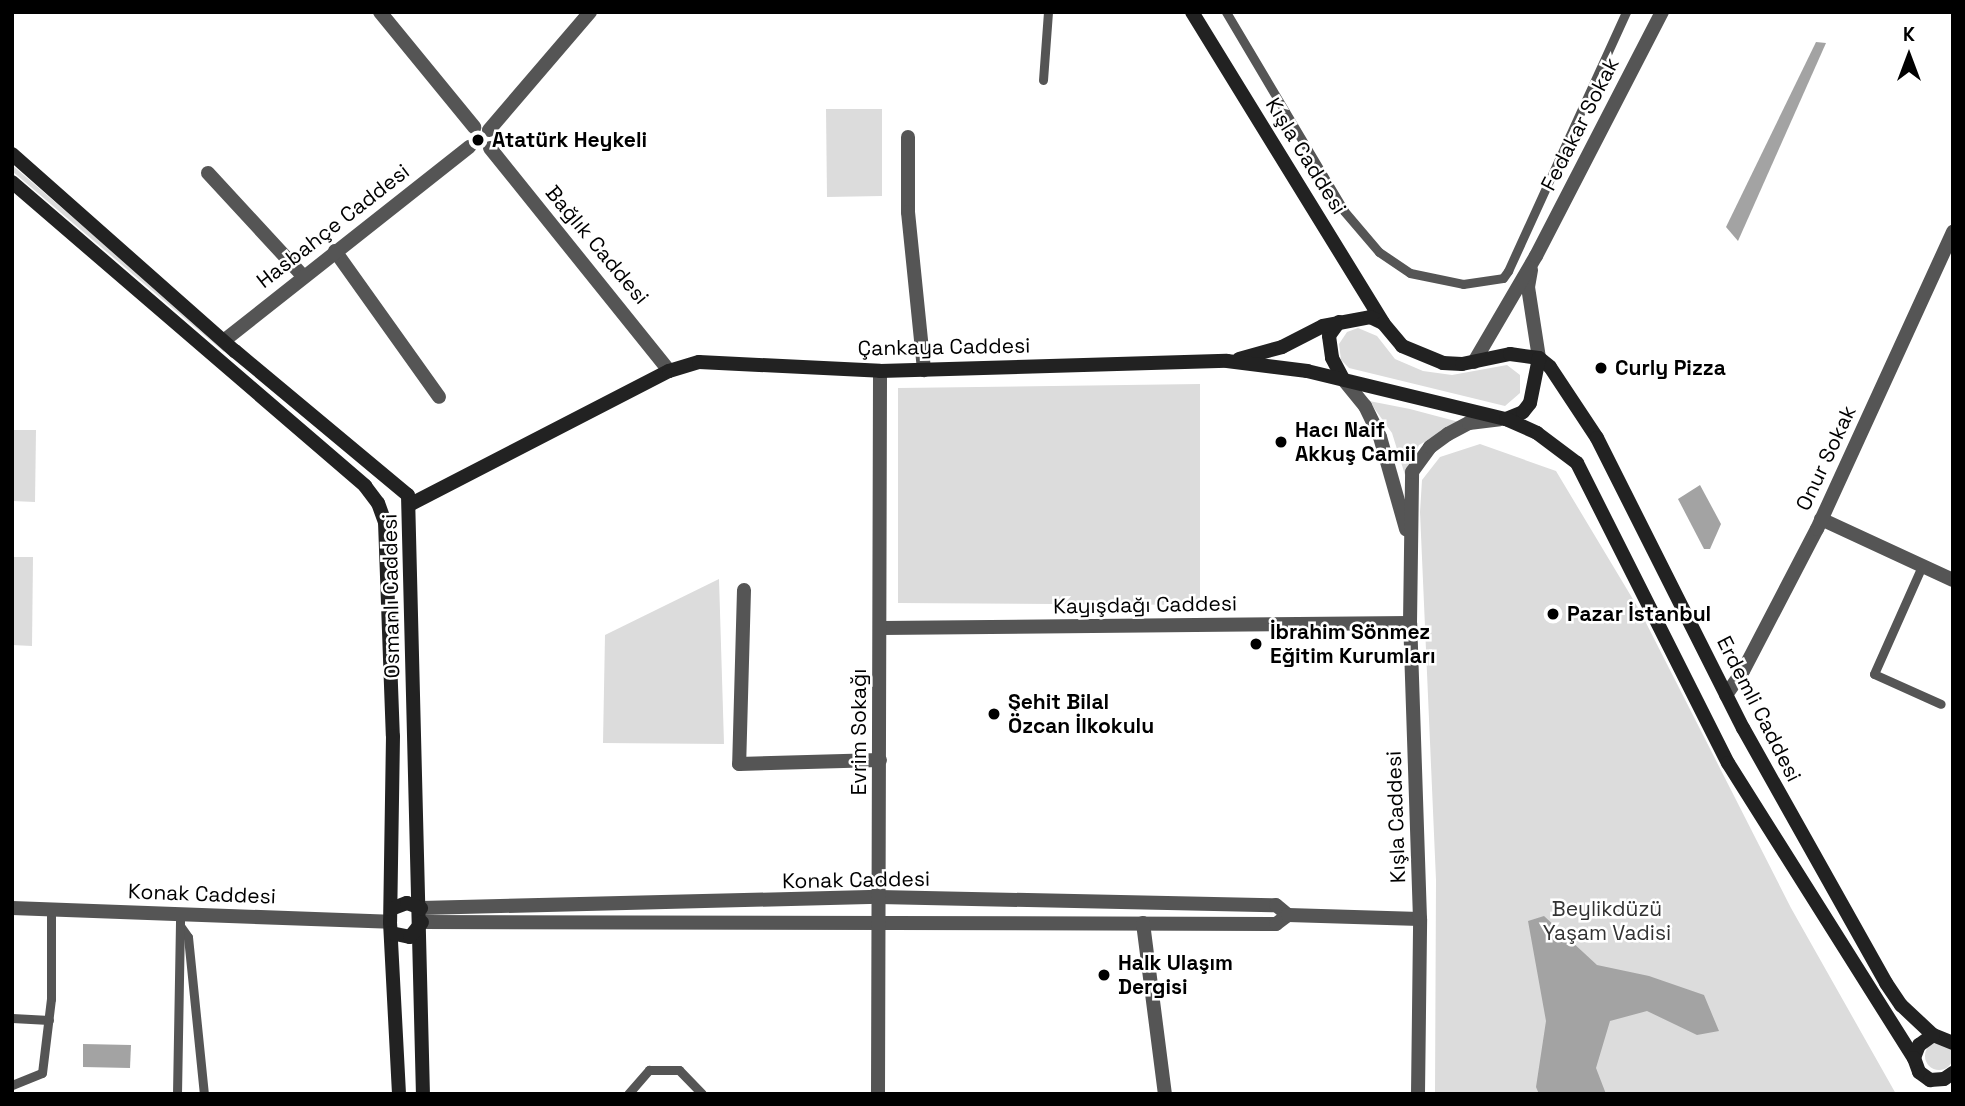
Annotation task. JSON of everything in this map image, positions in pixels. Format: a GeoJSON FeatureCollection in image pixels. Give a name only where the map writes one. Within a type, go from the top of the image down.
{"type":"FeatureCollection","features":[{"type":"Feature","properties":{"kind":"main road","name":"Kışla Caddesi"},"geometry":{"type":"LineString","coordinates":[[1192,12],[1383,323],[1402,346],[1425,358],[1443,363],[1474,362],[1510,354],[1539,358]]}},
{"type":"Feature","properties":{"kind":"main road","name":"Osmanlı Caddesi"},"geometry":{"type":"LineString","coordinates":[[12,153],[234,351],[398,487],[410,508],[423,1094]]}},
{"type":"Feature","properties":{"kind":"main road","name":"Osmanlı Caddesi"},"geometry":{"type":"LineString","coordinates":[[12,182],[365,486],[380,509],[393,736],[391,921],[399,1094]]}},
{"type":"Feature","properties":{"kind":"main road"},"geometry":{"type":"LineString","coordinates":[[1227,361],[1264,354],[1339,322],[1370,317],[1383,323]]}},
{"type":"Feature","properties":{"kind":"main road"},"geometry":{"type":"LineString","coordinates":[[1339,322],[1329,336],[1332,358],[1343,379]]}},
{"type":"Feature","properties":{"kind":"main road"},"geometry":{"type":"LineString","coordinates":[[1506,419],[1523,412],[1530,403],[1539,358]]}},
{"type":"Feature","properties":{"kind":"main road","name":"Erdemli Caddesi"},"geometry":{"type":"LineString","coordinates":[[1539,358],[1550,367],[1597,438],[1726,695],[1886,983],[1901,1004],[1946,1037]]}},
{"type":"Feature","properties":{"kind":"main road","name":"Çankaya Caddesi"},"geometry":{"type":"LineString","coordinates":[[410,508],[669,370],[699,362],[880,371],[1227,361],[1343,379],[1506,419]]}},
{"type":"Feature","properties":{"kind":"main road"},"geometry":{"type":"LineString","coordinates":[[1506,419],[1538,433],[1577,463],[1728,763],[1914,1058],[1919,1072],[1927,1078],[1944,1079],[1953,1073]]}},
{"type":"Feature","properties":{"kind":"main road"},"geometry":{"type":"LineString","coordinates":[[398,487],[386,490],[380,509],[401,518],[410,508]]}},
{"type":"Feature","properties":{"kind":"main road"},"geometry":{"type":"LineString","coordinates":[[407,903],[421,915],[410,937],[391,921],[407,903]]}},
{"type":"Feature","properties":{"kind":"main road"},"geometry":{"type":"LineString","coordinates":[[1914,1058],[1919,1045],[1946,1037]]}},
{"type":"Feature","properties":{"kind":"main road"},"geometry":{"type":"LineString","coordinates":[[1927,1078],[1929,1094]]}},
{"type":"Feature","properties":{"kind":"street"},"geometry":{"type":"LineString","coordinates":[[380,12],[474,127],[489,130],[493,137],[490,149],[479,153],[468,147],[466,138],[474,127]]}},
{"type":"Feature","properties":{"kind":"street"},"geometry":{"type":"LineString","coordinates":[[489,130],[590,12]]}},
{"type":"Feature","properties":{"kind":"street","name":"Fedakar Sokak"},"geometry":{"type":"LineString","coordinates":[[1536,256],[1662,12]]}},
{"type":"Feature","properties":{"kind":"street"},"geometry":{"type":"LineString","coordinates":[[908,137],[908,212],[924,370]]}},
{"type":"Feature","properties":{"kind":"street","name":"Hasbahçe Caddesi"},"geometry":{"type":"LineString","coordinates":[[226,339],[302,275],[468,147]]}},
{"type":"Feature","properties":{"kind":"street","name":"Bağlık Caddesi"},"geometry":{"type":"LineString","coordinates":[[490,149],[669,370]]}},
{"type":"Feature","properties":{"kind":"street"},"geometry":{"type":"LineString","coordinates":[[208,173],[302,275]]}},
{"type":"Feature","properties":{"kind":"street","name":"Onur Sokak"},"geometry":{"type":"LineString","coordinates":[[1726,695],[1743,671],[1821,519],[1953,232]]}},
{"type":"Feature","properties":{"kind":"street"},"geometry":{"type":"LineString","coordinates":[[335,251],[439,397]]}},
{"type":"Feature","properties":{"kind":"street"},"geometry":{"type":"LineString","coordinates":[[1536,256],[1528,287],[1539,358]]}},
{"type":"Feature","properties":{"kind":"street"},"geometry":{"type":"LineString","coordinates":[[1474,362],[1536,256]]}},
{"type":"Feature","properties":{"kind":"street","name":"Evrim Sokağı"},"geometry":{"type":"LineString","coordinates":[[878,1094],[880,371]]}},
{"type":"Feature","properties":{"kind":"street"},"geometry":{"type":"LineString","coordinates":[[1343,379],[1365,406],[1380,437],[1410,540]]}},
{"type":"Feature","properties":{"kind":"street"},"geometry":{"type":"LineString","coordinates":[[1410,540],[1412,472],[1422,457],[1466,425],[1506,419]]}},
{"type":"Feature","properties":{"kind":"street"},"geometry":{"type":"LineString","coordinates":[[1821,519],[1953,580]]}},
{"type":"Feature","properties":{"kind":"street","name":"Kışla Caddesi"},"geometry":{"type":"LineString","coordinates":[[1410,540],[1410,623],[1420,919],[1418,1094]]}},
{"type":"Feature","properties":{"kind":"street"},"geometry":{"type":"LineString","coordinates":[[744,590],[739,764],[880,760]]}},
{"type":"Feature","properties":{"kind":"street","name":"Kayışdağı Caddesi"},"geometry":{"type":"LineString","coordinates":[[881,628],[1410,623]]}},
{"type":"Feature","properties":{"kind":"street","name":"Konak Caddesi"},"geometry":{"type":"LineString","coordinates":[[421,915],[880,897],[1276,905],[1288,915],[1420,919]]}},
{"type":"Feature","properties":{"kind":"street","name":"Konak Caddesi"},"geometry":{"type":"LineString","coordinates":[[12,908],[180,919],[391,921]]}},
{"type":"Feature","properties":{"kind":"street","name":"Konak Caddesi"},"geometry":{"type":"LineString","coordinates":[[421,915],[880,922],[1276,924],[1288,915]]}},
{"type":"Feature","properties":{"kind":"street"},"geometry":{"type":"LineString","coordinates":[[1143,923],[1166,1094]]}},
{"type":"Feature","properties":{"kind":"lane"},"geometry":{"type":"LineString","coordinates":[[1043,80],[1048,12]]}},
{"type":"Feature","properties":{"kind":"lane"},"geometry":{"type":"LineString","coordinates":[[1226,12],[1337,199],[1379,252],[1410,273],[1463,284],[1503,278],[1508,271],[1626,12]]}},
{"type":"Feature","properties":{"kind":"lane"},"geometry":{"type":"LineString","coordinates":[[1922,566],[1874,674],[1941,704]]}},
{"type":"Feature","properties":{"kind":"lane"},"geometry":{"type":"LineString","coordinates":[[12,1086],[42,1073],[49,1020],[51,909]]}},
{"type":"Feature","properties":{"kind":"lane"},"geometry":{"type":"LineString","coordinates":[[177,1094],[180,919]]}},
{"type":"Feature","properties":{"kind":"lane"},"geometry":{"type":"LineString","coordinates":[[180,919],[188,937],[204,1094]]}},
{"type":"Feature","properties":{"kind":"lane"},"geometry":{"type":"LineString","coordinates":[[12,1018],[49,1020]]}},
{"type":"Feature","properties":{"kind":"lane"},"geometry":{"type":"LineString","coordinates":[[628,1094],[649,1070],[679,1070],[702,1094]]}},
{"type":"Feature","properties":{"kind":"green space"},"geometry":{"type":"Polygon","coordinates":[[[826,109],[882,109],[882,196],[827,197],[826,109]]]}},
{"type":"Feature","properties":{"kind":"green space"},"geometry":{"type":"Polygon","coordinates":[[[12,165],[226,349],[224,352],[12,171],[12,165]]]}},
{"type":"Feature","properties":{"kind":"green space"},"geometry":{"type":"Polygon","coordinates":[[[1358,328],[1377,336],[1395,359],[1423,371],[1452,375],[1507,365],[1520,375],[1520,393],[1505,406],[1349,368],[1341,360],[1339,344],[1347,332],[1358,328]]]}},
{"type":"Feature","properties":{"kind":"green space"},"geometry":{"type":"Polygon","coordinates":[[[1200,384],[1200,605],[898,603],[898,388],[1200,384]]]}},
{"type":"Feature","properties":{"kind":"green space"},"geometry":{"type":"Polygon","coordinates":[[[1369,401],[1459,422],[1419,445],[1405,475],[1392,433],[1369,401]]]}},
{"type":"Feature","properties":{"kind":"green space"},"geometry":{"type":"Polygon","coordinates":[[[12,430],[36,430],[35,502],[12,501],[12,430]]]}},
{"type":"Feature","properties":{"kind":"green space","name":"Beylikdüzü Yaşam Vadisi"},"geometry":{"type":"Polygon","coordinates":[[[1480,444],[1556,471],[1640,611],[1791,908],[1896,1094],[1435,1094],[1436,880],[1420,512],[1422,480],[1440,457],[1480,444]]]}},
{"type":"Feature","properties":{"kind":"green space"},"geometry":{"type":"Polygon","coordinates":[[[12,557],[33,557],[32,646],[12,645],[12,557]]]}},
{"type":"Feature","properties":{"kind":"green space"},"geometry":{"type":"Polygon","coordinates":[[[719,579],[724,744],[603,743],[605,635],[719,579]]]}},
{"type":"Feature","properties":{"kind":"green space"},"geometry":{"type":"Polygon","coordinates":[[[1939,1042],[1949,1046],[1953,1056],[1949,1066],[1939,1070],[1929,1066],[1925,1056],[1929,1046],[1939,1042]]]}},
{"type":"Feature","properties":{"kind":"shaded area"},"geometry":{"type":"Polygon","coordinates":[[[1816,42],[1826,43],[1738,241],[1726,227],[1816,42]]]}},
{"type":"Feature","properties":{"kind":"shaded area"},"geometry":{"type":"Polygon","coordinates":[[[1700,485],[1721,524],[1710,549],[1704,549],[1678,499],[1700,485]]]}},
{"type":"Feature","properties":{"kind":"shaded area"},"geometry":{"type":"Polygon","coordinates":[[[1544,916],[1597,965],[1649,976],[1704,995],[1719,1031],[1697,1035],[1647,1011],[1610,1021],[1596,1068],[1606,1094],[1539,1094],[1536,1087],[1546,1021],[1528,921],[1544,916]]]}},
{"type":"Feature","properties":{"kind":"shaded area"},"geometry":{"type":"Polygon","coordinates":[[[83,1044],[131,1045],[130,1068],[83,1067],[83,1044]]]}},
{"type":"Feature","properties":{"kind":"place","name":"Atatürk Heykeli"},"geometry":{"type":"Point","coordinates":[478,140]}},
{"type":"Feature","properties":{"kind":"place","name":"Curly Pizza"},"geometry":{"type":"Point","coordinates":[1601,368]}},
{"type":"Feature","properties":{"kind":"place","name":"Hacı Naif Akkuş Camii"},"geometry":{"type":"Point","coordinates":[1281,442]}},
{"type":"Feature","properties":{"kind":"place","name":"Pazar İstanbul"},"geometry":{"type":"Point","coordinates":[1553,614]}},
{"type":"Feature","properties":{"kind":"place","name":"İbrahim Sönmez Eğitim Kurumları"},"geometry":{"type":"Point","coordinates":[1256,644]}},
{"type":"Feature","properties":{"kind":"place","name":"Şehit Bilal Özcan İlkokulu"},"geometry":{"type":"Point","coordinates":[994,714]}},
{"type":"Feature","properties":{"kind":"place","name":"Halk Ulaşım Dergisi"},"geometry":{"type":"Point","coordinates":[1104,975]}}]}
